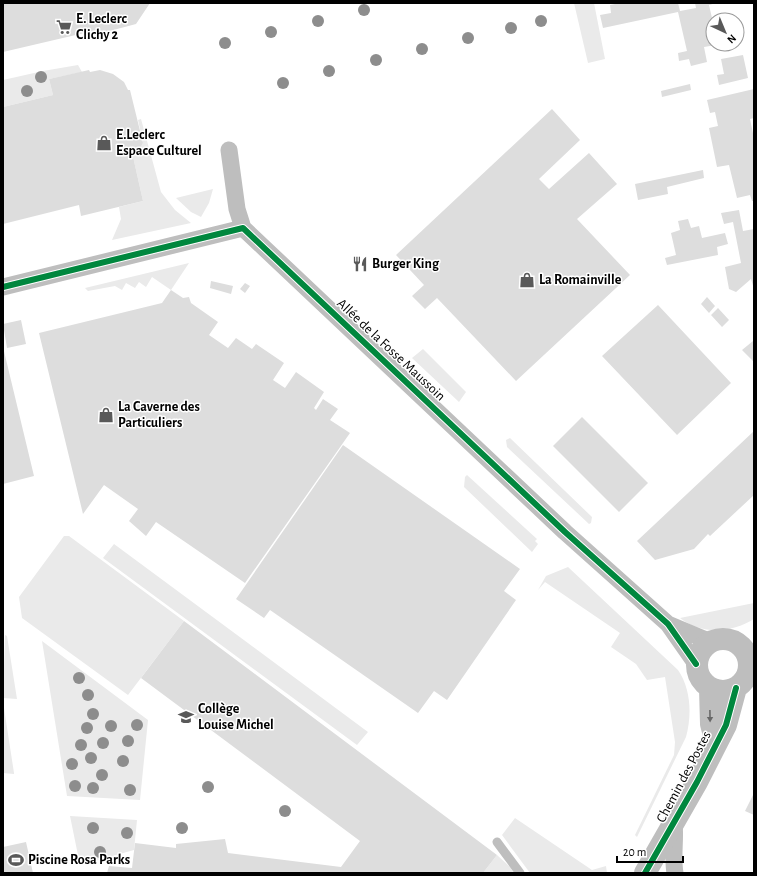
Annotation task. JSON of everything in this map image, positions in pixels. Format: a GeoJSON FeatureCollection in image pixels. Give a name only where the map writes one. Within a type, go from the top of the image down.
{"type":"FeatureCollection","features":[{"type":"Feature","properties":{"kind":"street"},"geometry":{"type":"LineString","coordinates":[[3,287],[243,228],[237,209],[229,150]]}},
{"type":"Feature","properties":{"kind":"street","name":"Allée de la Fosse Maussoin"},"geometry":{"type":"LineString","coordinates":[[243,228],[565,532],[668,624],[696,664]]}},
{"type":"Feature","properties":{"kind":"street","name":"Allée de la Fosse Maussoin"},"geometry":{"type":"LineString","coordinates":[[668,624],[711,642]]}},
{"type":"Feature","properties":{"kind":"street"},"geometry":{"type":"LineString","coordinates":[[745,637],[746,652],[752,662],[743,682],[736,688],[723,692],[710,688],[700,678],[696,664],[701,651],[711,642],[745,637]]}},
{"type":"Feature","properties":{"kind":"street","name":"Chemin des Postes"},"geometry":{"type":"LineString","coordinates":[[710,688],[711,724],[716,743]]}},
{"type":"Feature","properties":{"kind":"street","name":"Chemin des Postes"},"geometry":{"type":"LineString","coordinates":[[645,873],[697,782],[726,725],[736,688]]}},
{"type":"Feature","properties":{"kind":"street"},"geometry":{"type":"LineString","coordinates":[[674,822],[676,839],[673,859],[675,873]]}},
{"type":"Feature","properties":{"kind":"lane"},"geometry":{"type":"LineString","coordinates":[[497,842],[520,873]]}},
{"type":"Feature","properties":{"kind":"shaded area"},"geometry":{"type":"Polygon","coordinates":[[[574,3],[594,3],[605,59],[588,63],[574,3]]]}},
{"type":"Feature","properties":{"kind":"shaded area"},"geometry":{"type":"Polygon","coordinates":[[[78,65],[82,72],[49,79],[53,95],[3,107],[3,80],[78,65]]]}},
{"type":"Feature","properties":{"kind":"shaded area"},"geometry":{"type":"Polygon","coordinates":[[[141,119],[161,192],[175,210],[191,223],[112,240],[121,219],[119,207],[143,201],[132,152],[139,150],[143,143],[138,120],[141,119]]]}},
{"type":"Feature","properties":{"kind":"shaded area"},"geometry":{"type":"Polygon","coordinates":[[[213,189],[209,203],[201,217],[191,212],[176,198],[213,189]]]}},
{"type":"Feature","properties":{"kind":"shaded area"},"geometry":{"type":"Polygon","coordinates":[[[189,263],[171,290],[152,277],[146,287],[139,282],[135,288],[126,283],[122,290],[115,286],[88,291],[85,288],[189,263]]]}},
{"type":"Feature","properties":{"kind":"shaded area"},"geometry":{"type":"Polygon","coordinates":[[[423,349],[466,392],[459,402],[412,358],[423,349]]]}},
{"type":"Feature","properties":{"kind":"shaded area"},"geometry":{"type":"Polygon","coordinates":[[[510,438],[592,517],[591,523],[589,524],[507,447],[506,440],[510,438]]]}},
{"type":"Feature","properties":{"kind":"shaded area"},"geometry":{"type":"Polygon","coordinates":[[[467,475],[537,539],[535,541],[538,544],[532,552],[464,487],[465,477],[467,475]]]}},
{"type":"Feature","properties":{"kind":"shaded area"},"geometry":{"type":"Polygon","coordinates":[[[64,536],[69,536],[184,621],[128,695],[22,618],[19,597],[64,536]]]}},
{"type":"Feature","properties":{"kind":"shaded area"},"geometry":{"type":"Polygon","coordinates":[[[114,544],[368,732],[357,745],[103,558],[114,544]]]}},
{"type":"Feature","properties":{"kind":"shaded area"},"geometry":{"type":"Polygon","coordinates":[[[568,567],[678,670],[686,685],[690,711],[686,737],[637,837],[635,835],[674,755],[675,742],[665,677],[647,680],[636,664],[611,647],[620,633],[545,582],[538,590],[546,576],[568,567]]]}},
{"type":"Feature","properties":{"kind":"shaded area"},"geometry":{"type":"Polygon","coordinates":[[[754,603],[754,619],[736,627],[717,630],[707,629],[698,627],[680,618],[754,603]]]}},
{"type":"Feature","properties":{"kind":"shaded area"},"geometry":{"type":"Polygon","coordinates":[[[5,635],[7,636],[17,699],[3,698],[5,635]]]}},
{"type":"Feature","properties":{"kind":"shaded area"},"geometry":{"type":"Polygon","coordinates":[[[42,641],[148,720],[140,800],[67,796],[42,641]]]}},
{"type":"Feature","properties":{"kind":"shaded area"},"geometry":{"type":"Polygon","coordinates":[[[4,708],[14,773],[14,774],[3,773],[4,708]]]}},
{"type":"Feature","properties":{"kind":"shaded area"},"geometry":{"type":"Polygon","coordinates":[[[70,816],[137,820],[134,850],[80,865],[70,816]]]}},
{"type":"Feature","properties":{"kind":"shaded area"},"geometry":{"type":"Polygon","coordinates":[[[515,818],[592,870],[606,866],[607,873],[530,873],[502,835],[515,818]]]}},
{"type":"Feature","properties":{"kind":"shaded area"},"geometry":{"type":"Polygon","coordinates":[[[497,855],[509,866],[514,873],[483,873],[497,855]]]}},
{"type":"Feature","properties":{"kind":"building","name":"E. Leclerc Clichy 2"},"geometry":{"type":"Polygon","coordinates":[[[3,3],[150,3],[136,24],[102,33],[97,30],[3,52],[3,3]]]}},
{"type":"Feature","properties":{"kind":"building"},"geometry":{"type":"Polygon","coordinates":[[[620,3],[678,3],[680,11],[696,8],[695,3],[716,3],[709,5],[711,12],[705,12],[704,47],[707,62],[691,66],[689,59],[679,61],[678,53],[687,51],[678,12],[603,28],[600,15],[611,13],[610,5],[620,3]]]}},
{"type":"Feature","properties":{"kind":"building"},"geometry":{"type":"Polygon","coordinates":[[[743,55],[748,78],[719,85],[717,75],[724,74],[721,59],[743,55]]]}},
{"type":"Feature","properties":{"kind":"building"},"geometry":{"type":"Polygon","coordinates":[[[89,70],[90,72],[100,70],[113,74],[124,82],[128,90],[130,90],[143,143],[139,150],[132,152],[143,201],[81,216],[79,205],[3,224],[3,107],[53,95],[49,79],[89,70]]]}},
{"type":"Feature","properties":{"kind":"building"},"geometry":{"type":"Polygon","coordinates":[[[690,84],[691,90],[662,97],[661,91],[690,84]]]}},
{"type":"Feature","properties":{"kind":"building"},"geometry":{"type":"Polygon","coordinates":[[[754,89],[754,118],[750,119],[754,138],[754,201],[752,201],[750,195],[737,198],[729,165],[717,167],[709,128],[718,126],[715,112],[710,113],[707,100],[754,89]]]}},
{"type":"Feature","properties":{"kind":"building","name":"La Romainville"},"geometry":{"type":"Polygon","coordinates":[[[552,109],[580,140],[539,179],[549,189],[589,153],[617,184],[577,219],[630,275],[516,381],[437,298],[425,309],[412,296],[424,285],[396,255],[552,109]]]}},
{"type":"Feature","properties":{"kind":"building"},"geometry":{"type":"Polygon","coordinates":[[[703,170],[704,178],[667,187],[668,194],[638,200],[635,184],[703,170]]]}},
{"type":"Feature","properties":{"kind":"building"},"geometry":{"type":"Polygon","coordinates":[[[739,210],[743,231],[754,229],[754,289],[751,279],[736,292],[729,289],[725,267],[741,263],[733,222],[724,224],[721,213],[739,210]]]}},
{"type":"Feature","properties":{"kind":"building"},"geometry":{"type":"Polygon","coordinates":[[[688,219],[691,228],[699,226],[702,238],[725,233],[728,244],[717,247],[718,255],[667,265],[665,258],[676,255],[671,233],[680,230],[678,221],[688,219]]]}},
{"type":"Feature","properties":{"kind":"building"},"geometry":{"type":"Polygon","coordinates":[[[211,281],[233,286],[231,294],[210,288],[211,281]]]}},
{"type":"Feature","properties":{"kind":"building"},"geometry":{"type":"Polygon","coordinates":[[[245,283],[250,286],[245,293],[240,289],[245,283]]]}},
{"type":"Feature","properties":{"kind":"building"},"geometry":{"type":"Polygon","coordinates":[[[171,290],[183,298],[189,297],[191,303],[218,322],[209,335],[228,348],[236,338],[252,349],[256,344],[284,363],[273,380],[285,388],[296,372],[324,392],[314,408],[316,410],[323,399],[338,409],[330,420],[350,433],[245,583],[156,522],[146,536],[129,521],[138,509],[104,485],[83,514],[39,333],[162,303],[171,290]]]}},
{"type":"Feature","properties":{"kind":"building"},"geometry":{"type":"Polygon","coordinates":[[[707,297],[715,306],[709,313],[701,304],[707,297]]]}},
{"type":"Feature","properties":{"kind":"building"},"geometry":{"type":"Polygon","coordinates":[[[658,305],[731,383],[677,435],[602,356],[658,305]]]}},
{"type":"Feature","properties":{"kind":"building"},"geometry":{"type":"Polygon","coordinates":[[[718,308],[729,320],[722,327],[711,315],[718,308]]]}},
{"type":"Feature","properties":{"kind":"building"},"geometry":{"type":"Polygon","coordinates":[[[21,320],[26,344],[7,348],[3,324],[21,320]]]}},
{"type":"Feature","properties":{"kind":"building"},"geometry":{"type":"Polygon","coordinates":[[[753,341],[754,343],[754,362],[742,350],[753,341]]]}},
{"type":"Feature","properties":{"kind":"building"},"geometry":{"type":"Polygon","coordinates":[[[3,347],[34,476],[3,484],[3,347]]]}},
{"type":"Feature","properties":{"kind":"building"},"geometry":{"type":"Polygon","coordinates":[[[582,417],[648,483],[619,512],[553,446],[582,417]]]}},
{"type":"Feature","properties":{"kind":"building"},"geometry":{"type":"Polygon","coordinates":[[[754,431],[754,495],[710,536],[708,534],[694,549],[655,560],[637,541],[754,431]]]}},
{"type":"Feature","properties":{"kind":"building"},"geometry":{"type":"Polygon","coordinates":[[[343,445],[520,569],[504,591],[516,600],[447,700],[434,691],[418,713],[270,610],[264,618],[236,599],[343,445]]]}},
{"type":"Feature","properties":{"kind":"building"},"geometry":{"type":"Polygon","coordinates":[[[184,621],[497,855],[483,873],[107,873],[109,866],[132,868],[135,843],[176,848],[176,844],[225,839],[228,853],[341,867],[360,841],[141,678],[184,621]]]}},
{"type":"Feature","properties":{"kind":"building"},"geometry":{"type":"Polygon","coordinates":[[[754,793],[754,815],[745,811],[754,793]]]}},
{"type":"Feature","properties":{"kind":"building","name":"Piscine Rosa Parks"},"geometry":{"type":"Polygon","coordinates":[[[26,842],[33,873],[3,873],[3,847],[26,842]]]}},
{"type":"Feature","properties":{"kind":"cycle path"},"geometry":{"type":"LineString","coordinates":[[3,287],[243,228],[565,532],[668,624],[696,664]]}},
{"type":"Feature","properties":{"kind":"cycle path"},"geometry":{"type":"LineString","coordinates":[[645,873],[697,782],[726,725],[736,688]]}},
{"type":"Feature","properties":{"kind":"place","name":"E. Leclerc Clichy 2"},"geometry":{"type":"Point","coordinates":[64,27]}},
{"type":"Feature","properties":{"kind":"place","name":"E.Leclerc Espace Culturel"},"geometry":{"type":"Point","coordinates":[104,143]}},
{"type":"Feature","properties":{"kind":"place","name":"Burger King"},"geometry":{"type":"Point","coordinates":[360,264]}},
{"type":"Feature","properties":{"kind":"place","name":"La Romainville"},"geometry":{"type":"Point","coordinates":[527,280]}},
{"type":"Feature","properties":{"kind":"place","name":"La Caverne des Particuliers"},"geometry":{"type":"Point","coordinates":[106,415]}},
{"type":"Feature","properties":{"kind":"place","name":"Collège Louise Michel"},"geometry":{"type":"Point","coordinates":[186,717]}},
{"type":"Feature","properties":{"kind":"place","name":"Piscine Rosa Parks"},"geometry":{"type":"Point","coordinates":[16,860]}}]}
